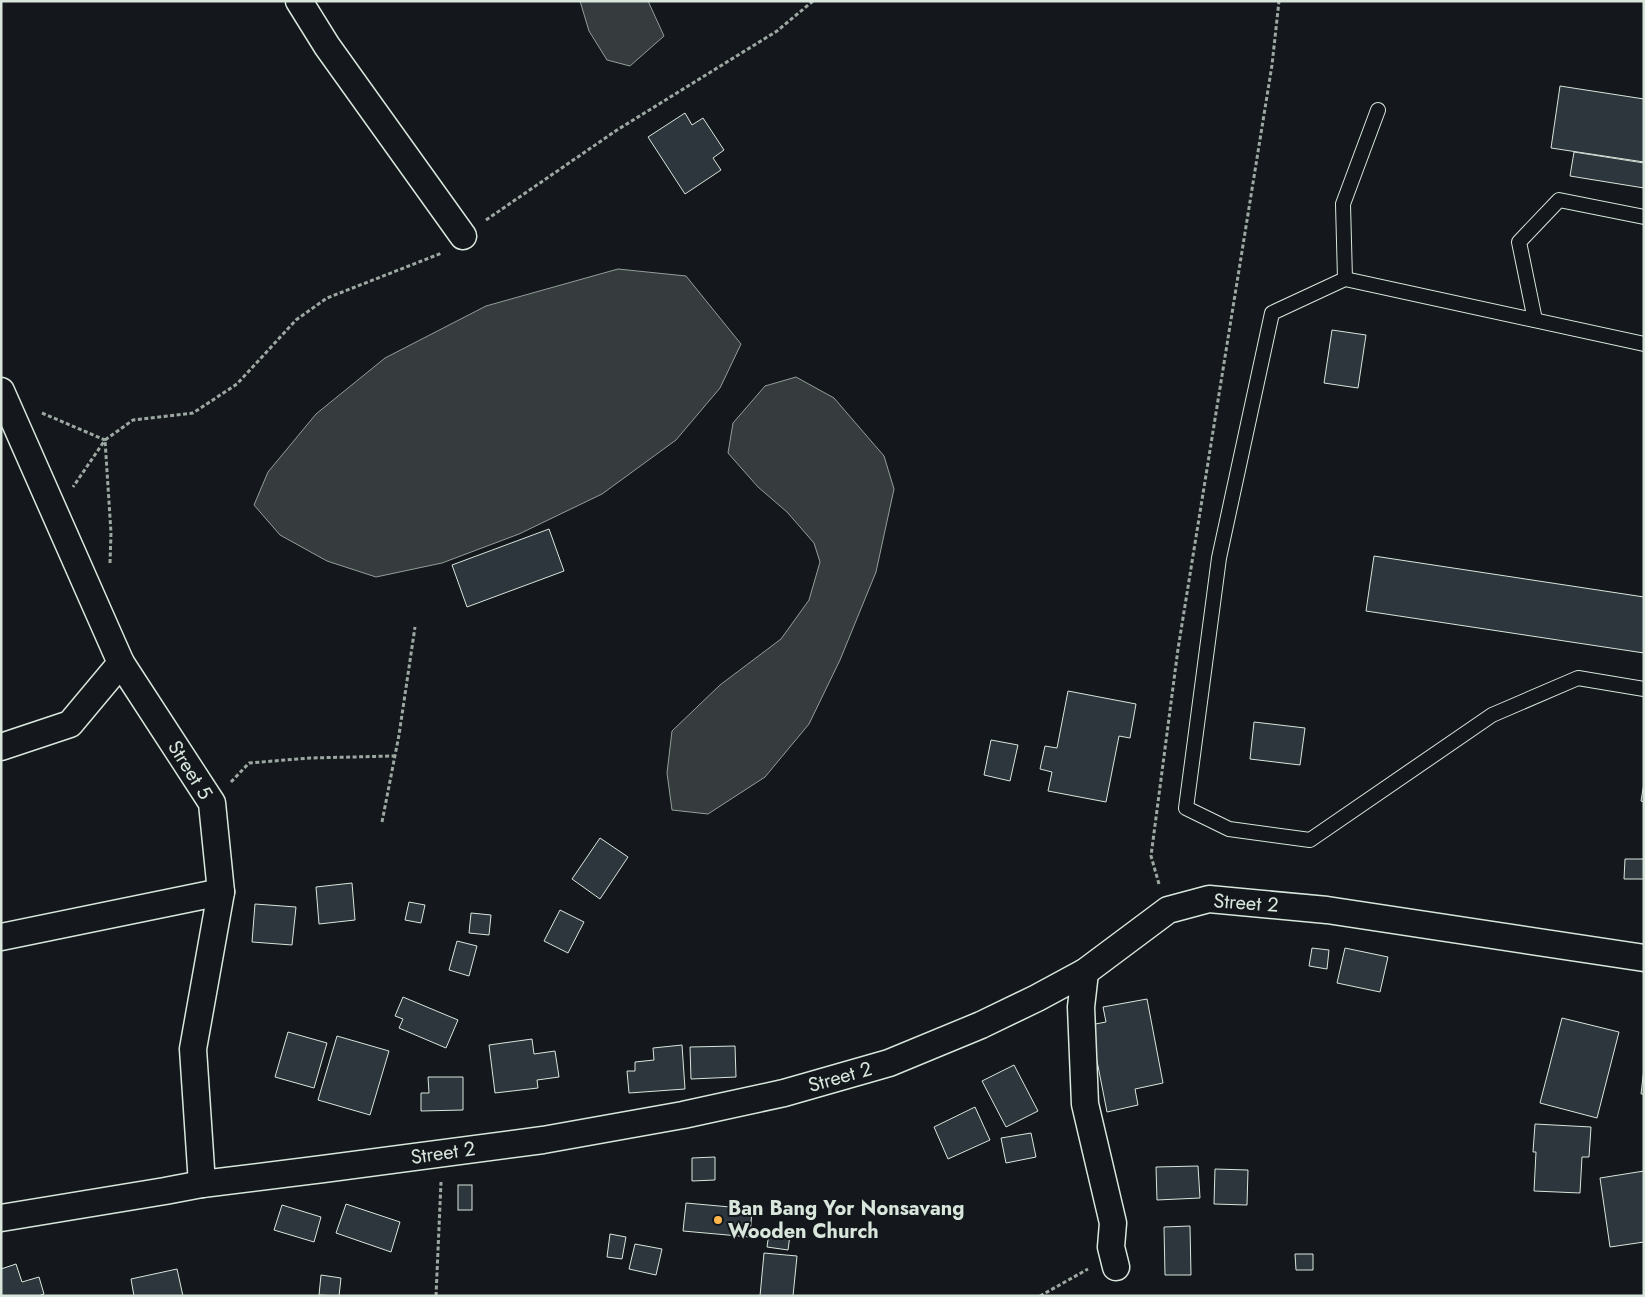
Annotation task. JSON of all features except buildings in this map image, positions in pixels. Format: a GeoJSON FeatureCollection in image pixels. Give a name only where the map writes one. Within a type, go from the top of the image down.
{"type":"FeatureCollection","features":[{"type":"Feature","properties":{"kind":"street"},"geometry":{"type":"LineString","coordinates":[[299,1],[327,46],[462,236]]}},
{"type":"Feature","properties":{"kind":"street","name":"Street 5"},"geometry":{"type":"LineString","coordinates":[[1,391],[121,663],[212,803],[221,892],[193,1049],[202,1184]]}},
{"type":"Feature","properties":{"kind":"street"},"geometry":{"type":"LineString","coordinates":[[1,747],[70,724],[121,663]]}},
{"type":"Feature","properties":{"kind":"street"},"geometry":{"type":"LineString","coordinates":[[1,937],[221,892]]}},
{"type":"Feature","properties":{"kind":"street","name":"Street 2"},"geometry":{"type":"LineString","coordinates":[[1,1218],[202,1184],[543,1140],[683,1115],[792,1091],[889,1063],[980,1025],[1037,998],[1085,972],[1168,910],[1209,899],[1327,910],[1644,958]]}},
{"type":"Feature","properties":{"kind":"street"},"geometry":{"type":"LineString","coordinates":[[1085,972],[1081,1008],[1085,1104],[1113,1223],[1113,1257]]}},
{"type":"Feature","properties":{"kind":"lane"},"geometry":{"type":"LineString","coordinates":[[1345,279],[1343,204],[1378,110]]}},
{"type":"Feature","properties":{"kind":"lane"},"geometry":{"type":"LineString","coordinates":[[1535,320],[1519,242],[1559,200],[1644,217]]}},
{"type":"Feature","properties":{"kind":"lane"},"geometry":{"type":"LineString","coordinates":[[1644,344],[1345,279],[1272,313],[1219,558],[1186,808],[1229,829],[1310,840],[1492,715],[1578,678],[1644,689]]}},
{"type":"Feature","properties":{"kind":"path"},"geometry":{"type":"LineString","coordinates":[[59,521],[69,492],[106,440],[133,420],[193,413],[237,384],[296,320],[327,298],[445,252],[462,236],[617,130],[777,31],[813,1]]}},
{"type":"Feature","properties":{"kind":"path"},"geometry":{"type":"LineString","coordinates":[[1168,910],[1151,856],[1178,649],[1280,1]]}},
{"type":"Feature","properties":{"kind":"path"},"geometry":{"type":"LineString","coordinates":[[41,413],[106,440]]}},
{"type":"Feature","properties":{"kind":"path"},"geometry":{"type":"LineString","coordinates":[[106,440],[111,533],[110,568]]}},
{"type":"Feature","properties":{"kind":"path"},"geometry":{"type":"LineString","coordinates":[[382,822],[415,627]]}},
{"type":"Feature","properties":{"kind":"path"},"geometry":{"type":"LineString","coordinates":[[212,803],[249,763],[310,758],[394,756]]}},
{"type":"Feature","properties":{"kind":"path"},"geometry":{"type":"LineString","coordinates":[[436,1296],[442,1154]]}},
{"type":"Feature","properties":{"kind":"path"},"geometry":{"type":"LineString","coordinates":[[1040,1296],[1113,1257]]}},
{"type":"Feature","properties":{"kind":"shaded area"},"geometry":{"type":"Polygon","coordinates":[[[580,1],[648,1],[664,36],[630,66],[607,60],[589,31],[580,1]]]}},
{"type":"Feature","properties":{"kind":"shaded area"},"geometry":{"type":"Polygon","coordinates":[[[618,269],[686,276],[741,344],[720,388],[676,440],[602,494],[519,534],[442,563],[376,577],[327,561],[280,535],[254,505],[268,472],[316,414],[385,358],[486,306],[618,269]]]}},
{"type":"Feature","properties":{"kind":"shaded area"},"geometry":{"type":"Polygon","coordinates":[[[796,377],[834,398],[884,456],[894,489],[876,572],[840,660],[809,724],[765,777],[708,814],[672,810],[667,773],[672,731],[720,685],[781,639],[809,600],[820,562],[814,543],[787,512],[758,487],[728,453],[733,423],[765,386],[796,377]]]}},
{"type":"Feature","properties":{"kind":"place","name":"Ban Bang Yor Nonsavang Wooden Church"},"geometry":{"type":"Point","coordinates":[718,1220]}}]}
